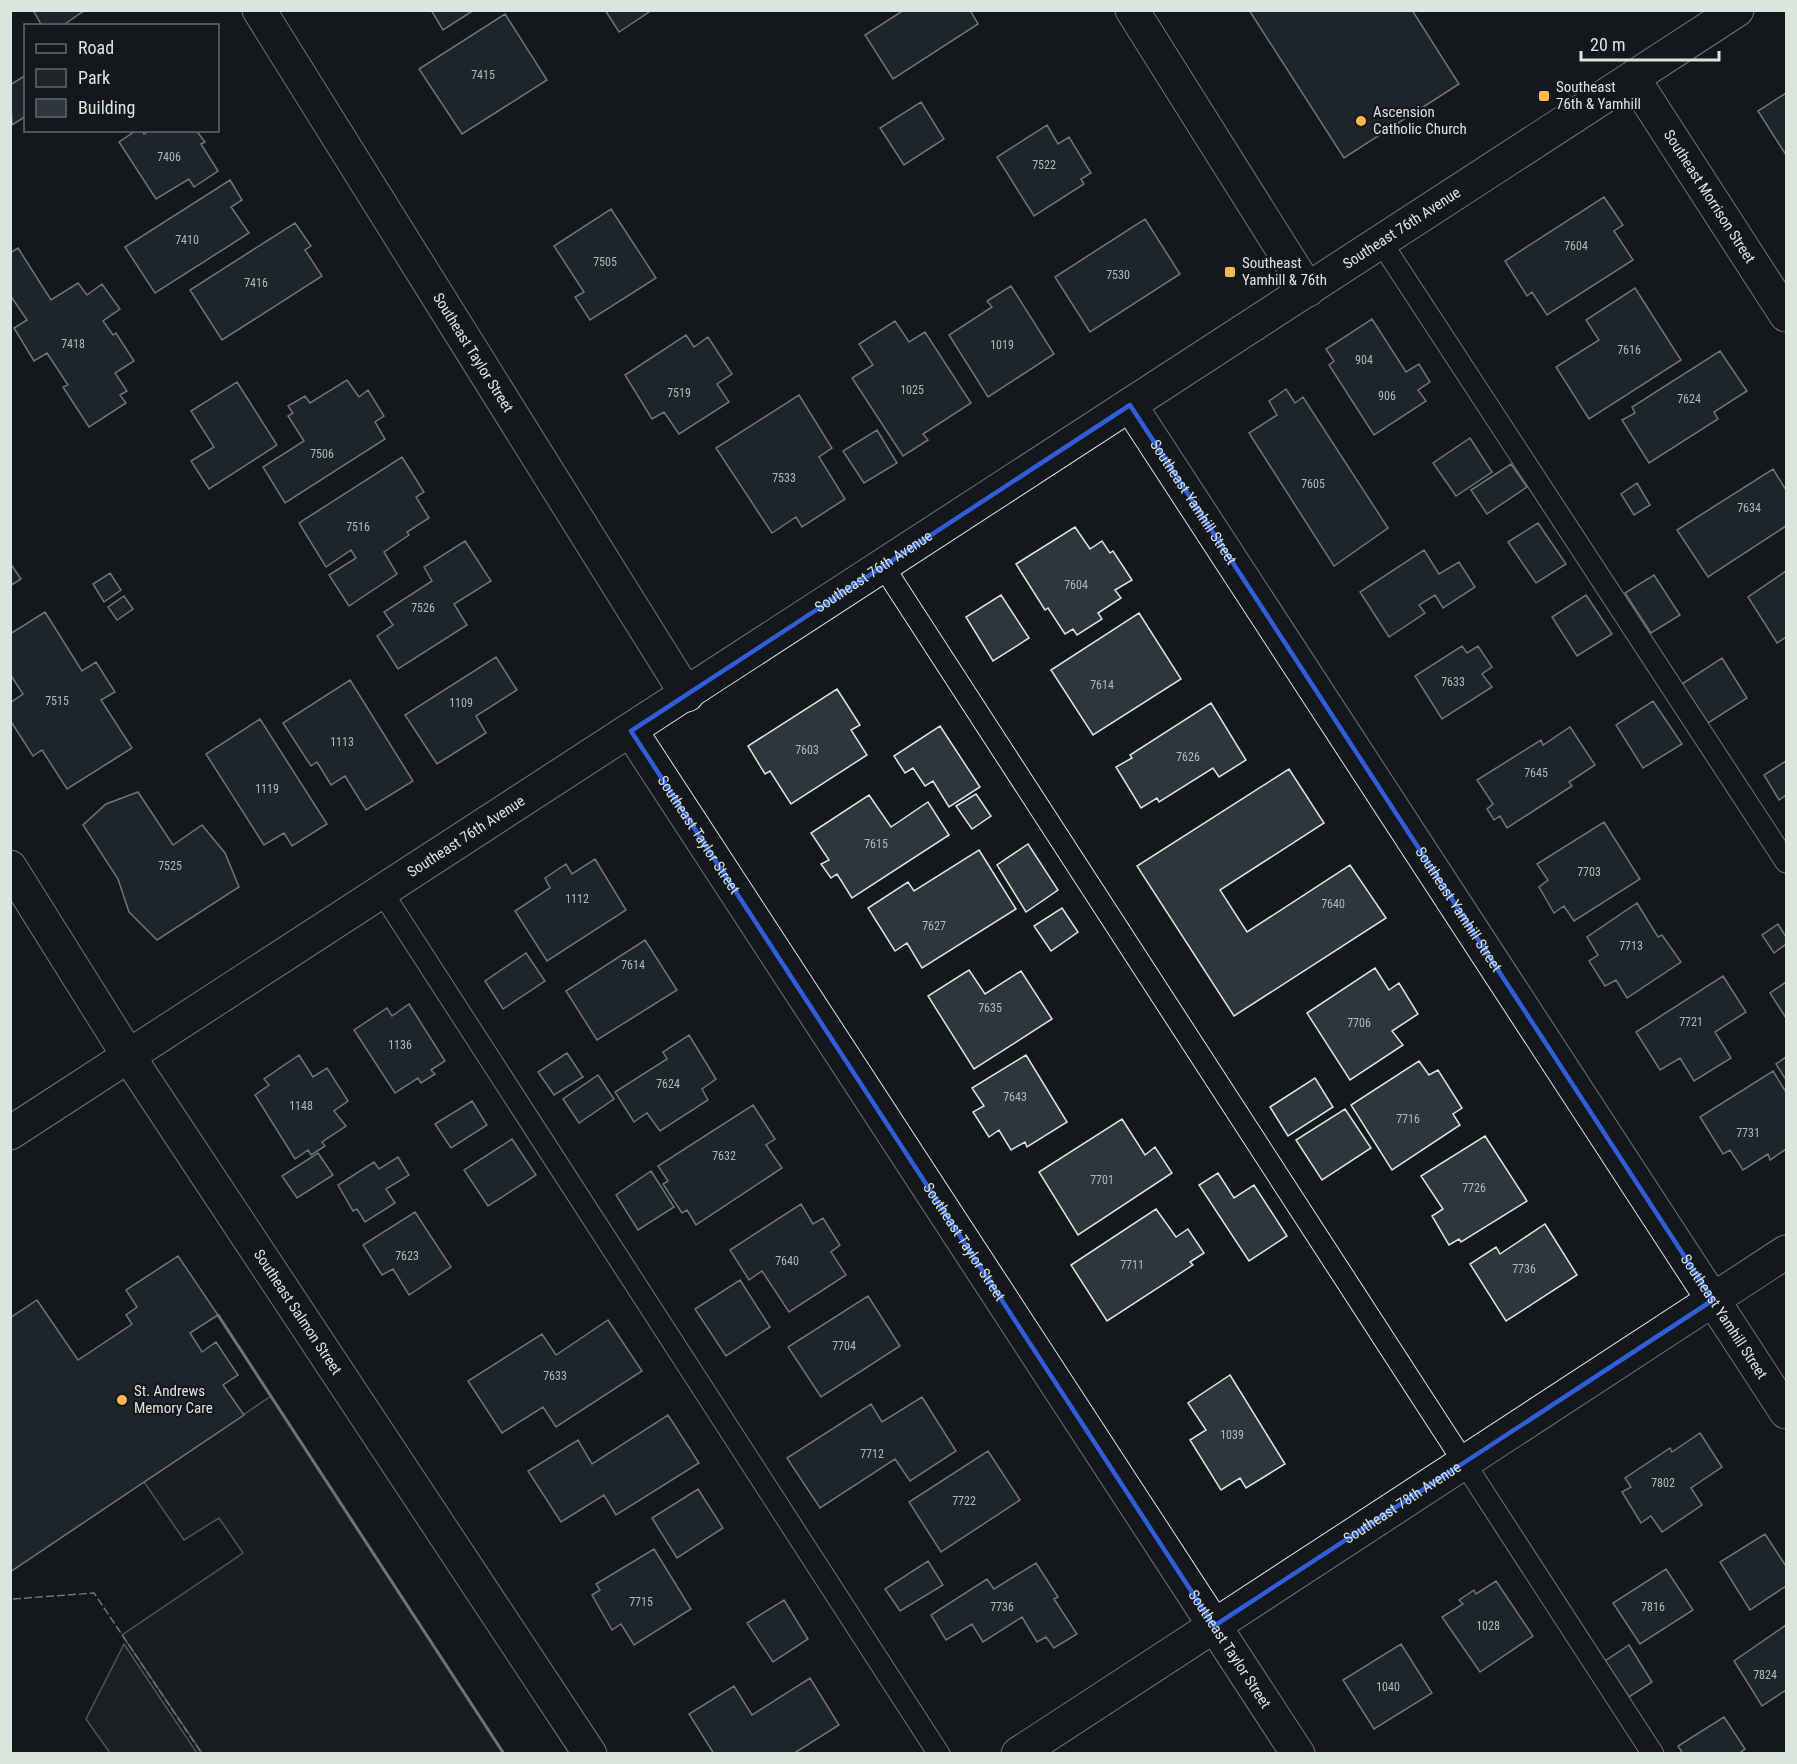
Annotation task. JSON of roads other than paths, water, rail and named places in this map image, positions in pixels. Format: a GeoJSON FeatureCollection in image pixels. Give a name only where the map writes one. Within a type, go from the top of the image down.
{"type":"FeatureCollection","features":[{"type":"Feature","properties":{"kind":"street","name":"Southeast Taylor Street"},"geometry":{"type":"LineString","coordinates":[[259,10],[687,694]]}},
{"type":"Feature","properties":{"kind":"street"},"geometry":{"type":"LineString","coordinates":[[1132,10],[1308,290]]}},
{"type":"Feature","properties":{"kind":"street","name":"Southeast 76th Avenue"},"geometry":{"type":"LineString","coordinates":[[10,1133],[1737,10]]}},
{"type":"Feature","properties":{"kind":"street","name":"Southeast Morrison Street"},"geometry":{"type":"LineString","coordinates":[[1633,78],[1786,315]]}},
{"type":"Feature","properties":{"kind":"street","name":"Southeast Yamhill Street"},"geometry":{"type":"LineString","coordinates":[[1130,405],[1786,1412]]}},
{"type":"Feature","properties":{"kind":"street","name":"Southeast Taylor Street"},"geometry":{"type":"LineString","coordinates":[[631,731],[1298,1754]]}},
{"type":"Feature","properties":{"kind":"street","name":"Southeast Salmon Street"},"geometry":{"type":"LineString","coordinates":[[10,867],[129,1057],[590,1754]]}},
{"type":"Feature","properties":{"kind":"street","name":"Southeast 78th Avenue"},"geometry":{"type":"LineString","coordinates":[[1018,1754],[1786,1252]]}},
{"type":"Feature","properties":{"kind":"lane"},"geometry":{"type":"LineString","coordinates":[[1381,242],[1786,862]]}},
{"type":"Feature","properties":{"kind":"lane"},"geometry":{"type":"LineString","coordinates":[[883,566],[1653,1754]]}},
{"type":"Feature","properties":{"kind":"lane"},"geometry":{"type":"LineString","coordinates":[[382,892],[939,1754]]}},
{"type":"Feature","properties":{"kind":"place","name":"Southeast 76th & Yamhill"},"geometry":{"type":"Point","coordinates":[1544,96]}},
{"type":"Feature","properties":{"kind":"place","name":"Ascension Catholic Church"},"geometry":{"type":"Point","coordinates":[1361,121]}},
{"type":"Feature","properties":{"kind":"place","name":"Southeast Yamhill & 76th"},"geometry":{"type":"Point","coordinates":[1230,272]}},
{"type":"Feature","properties":{"kind":"place","name":"St. Andrews Memory Care"},"geometry":{"type":"Point","coordinates":[122,1400]}}]}
